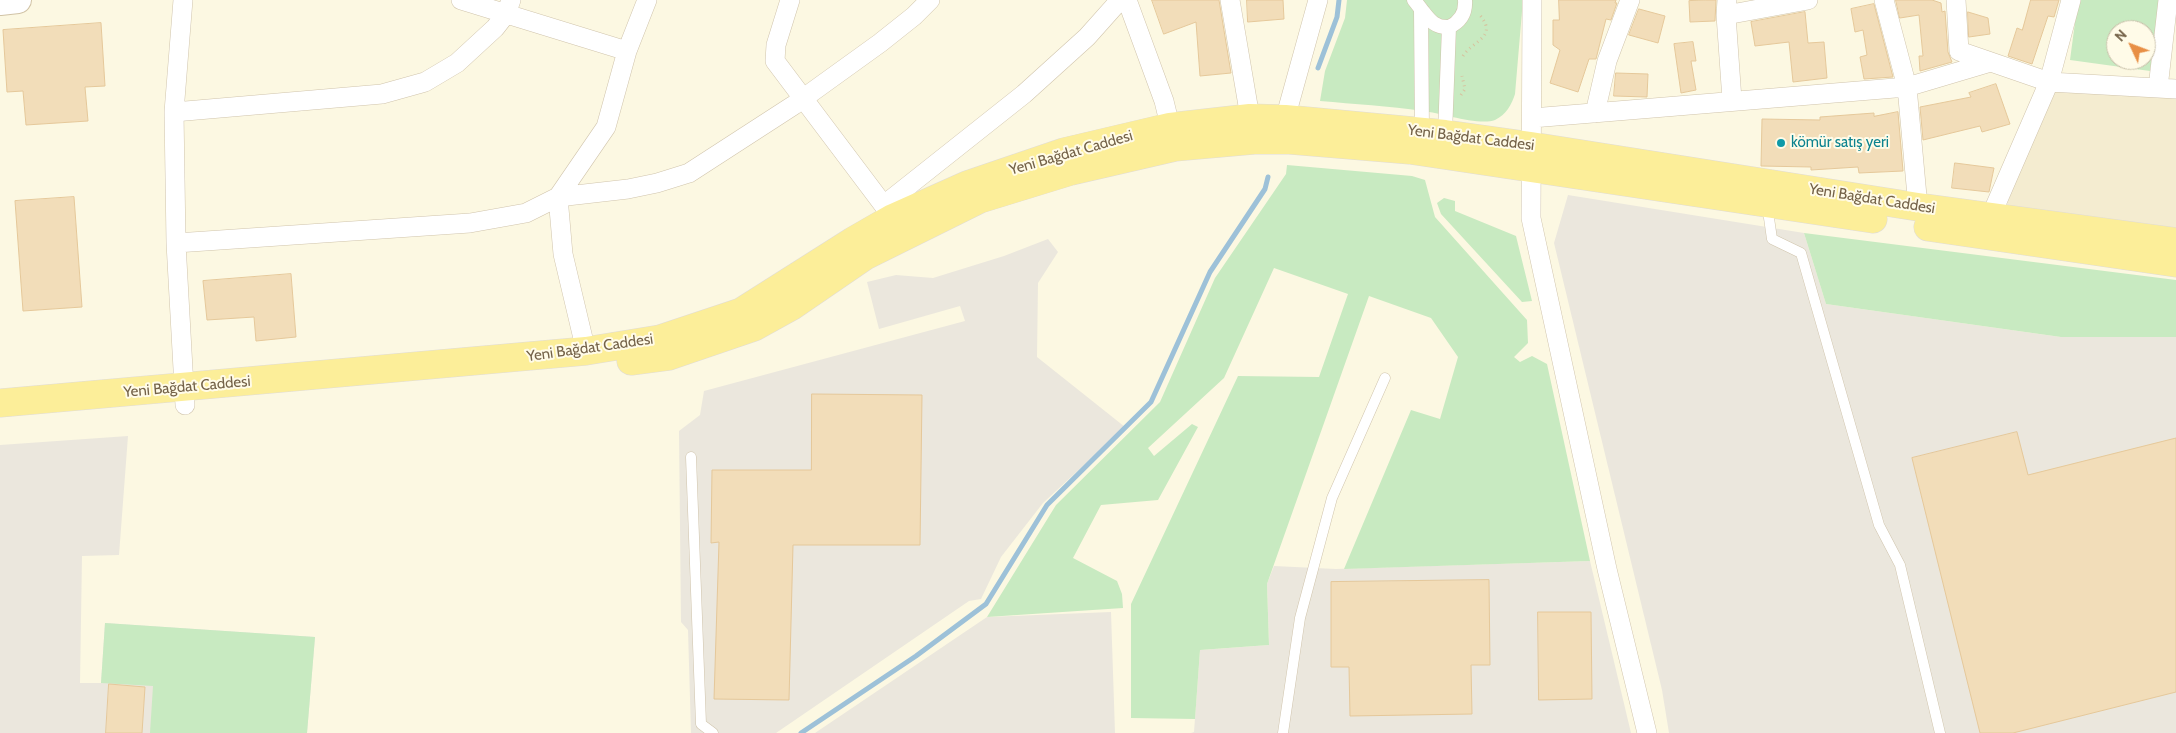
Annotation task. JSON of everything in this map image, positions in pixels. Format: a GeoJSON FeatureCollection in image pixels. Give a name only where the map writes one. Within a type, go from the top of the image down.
{"type":"FeatureCollection","features":[{"type":"Feature","properties":{"kind":"main road"},"geometry":{"type":"LineString","coordinates":[[0,2],[18,0]]}},
{"type":"Feature","properties":{"kind":"main road","name":"Yeni Bağdat Caddesi"},"geometry":{"type":"LineString","coordinates":[[0,422],[184,396],[586,351],[660,339],[741,312],[853,241],[889,211],[1064,152],[1173,137],[1252,129],[1285,119],[1434,133],[1532,158],[1767,203],[1985,237],[2176,263]]}},
{"type":"Feature","properties":{"kind":"main road","name":"Yeni Bağdat Caddesi"},"geometry":{"type":"LineString","coordinates":[[1252,129],[1290,140],[1532,158],[2176,242]]}},
{"type":"Feature","properties":{"kind":"main road","name":"Yeni Bağdat Caddesi"},"geometry":{"type":"LineString","coordinates":[[0,403],[421,384],[591,367],[668,356],[754,327],[792,306],[865,256],[980,199],[1173,137]]}},
{"type":"Feature","properties":{"kind":"street"},"geometry":{"type":"LineString","coordinates":[[183,0],[174,112],[176,243],[184,396]]}},
{"type":"Feature","properties":{"kind":"street"},"geometry":{"type":"LineString","coordinates":[[461,0],[508,7],[627,51]]}},
{"type":"Feature","properties":{"kind":"street"},"geometry":{"type":"LineString","coordinates":[[586,351],[563,254],[558,197],[606,127],[627,51],[647,0]]}},
{"type":"Feature","properties":{"kind":"street"},"geometry":{"type":"LineString","coordinates":[[790,0],[776,45],[775,61],[889,211],[1088,37],[1120,0]]}},
{"type":"Feature","properties":{"kind":"street"},"geometry":{"type":"LineString","coordinates":[[176,243],[470,223],[526,213],[558,197],[628,189],[657,183],[689,173],[802,99],[880,43],[914,16],[930,0]]}},
{"type":"Feature","properties":{"kind":"street"},"geometry":{"type":"LineString","coordinates":[[1128,0],[1164,101],[1173,137]]}},
{"type":"Feature","properties":{"kind":"street"},"geometry":{"type":"LineString","coordinates":[[1230,0],[1252,129]]}},
{"type":"Feature","properties":{"kind":"street"},"geometry":{"type":"LineString","coordinates":[[1285,119],[1318,0]]}},
{"type":"Feature","properties":{"kind":"street"},"geometry":{"type":"LineString","coordinates":[[1532,0],[1531,218],[1607,569],[1648,733]]}},
{"type":"Feature","properties":{"kind":"street"},"geometry":{"type":"LineString","coordinates":[[1595,113],[1607,61],[1630,0]]}},
{"type":"Feature","properties":{"kind":"street"},"geometry":{"type":"LineString","coordinates":[[1732,100],[1727,8],[1808,0]]}},
{"type":"Feature","properties":{"kind":"street"},"geometry":{"type":"LineString","coordinates":[[1884,0],[1907,87],[1918,207]]}},
{"type":"Feature","properties":{"kind":"street"},"geometry":{"type":"LineString","coordinates":[[1956,0],[1959,51],[2049,82],[2167,88],[2168,0]]}},
{"type":"Feature","properties":{"kind":"street"},"geometry":{"type":"LineString","coordinates":[[1990,218],[2049,82],[2071,0]]}},
{"type":"Feature","properties":{"kind":"street"},"geometry":{"type":"LineString","coordinates":[[1417,4],[1432,23],[1441,28],[1456,24],[1470,5]]}},
{"type":"Feature","properties":{"kind":"street"},"geometry":{"type":"LineString","coordinates":[[1417,4],[1434,133]]}},
{"type":"Feature","properties":{"kind":"street"},"geometry":{"type":"LineString","coordinates":[[174,112],[382,94],[425,82],[457,63],[495,28],[508,7]]}},
{"type":"Feature","properties":{"kind":"street"},"geometry":{"type":"LineString","coordinates":[[1434,133],[1447,89],[1449,27]]}},
{"type":"Feature","properties":{"kind":"street"},"geometry":{"type":"LineString","coordinates":[[1532,118],[1907,87],[1991,62]]}},
{"type":"Feature","properties":{"kind":"lane"},"geometry":{"type":"LineString","coordinates":[[1767,203],[1772,239],[1801,253],[1879,525],[1900,565],[1940,733]]}},
{"type":"Feature","properties":{"kind":"lane"},"geometry":{"type":"LineString","coordinates":[[1283,733],[1300,618],[1332,498],[1385,378]]}},
{"type":"Feature","properties":{"kind":"lane"},"geometry":{"type":"LineString","coordinates":[[691,457],[701,724],[713,733]]}},
{"type":"Feature","properties":{"kind":"path"},"geometry":{"type":"LineString","coordinates":[[1460,62],[1463,54],[1470,46],[1482,40],[1486,34],[1486,25],[1470,5]]}},
{"type":"Feature","properties":{"kind":"path"},"geometry":{"type":"LineString","coordinates":[[1447,89],[1455,95],[1463,93],[1466,84],[1460,69]]}},
{"type":"Feature","properties":{"kind":"shaded area"},"geometry":{"type":"Polygon","coordinates":[[[2047,87],[2176,95],[2176,233],[2007,205],[2047,87]]]}},
{"type":"Feature","properties":{"kind":"shaded area"},"geometry":{"type":"Polygon","coordinates":[[[1568,195],[1804,233],[1826,304],[2061,337],[2176,337],[2176,733],[1669,733],[1662,690],[1554,243],[1568,195]]]}},
{"type":"Feature","properties":{"kind":"shaded area"},"geometry":{"type":"Polygon","coordinates":[[[1048,239],[1058,252],[1038,283],[1037,357],[1125,427],[1043,503],[1001,557],[981,599],[969,601],[776,733],[691,733],[688,630],[681,622],[679,431],[700,415],[704,391],[965,321],[960,306],[879,329],[867,282],[896,275],[933,278],[1004,256],[1048,239]]]}},
{"type":"Feature","properties":{"kind":"shaded area"},"geometry":{"type":"Polygon","coordinates":[[[128,436],[119,555],[82,556],[80,683],[101,683],[105,623],[315,637],[307,733],[0,733],[0,445],[128,436]]]}},
{"type":"Feature","properties":{"kind":"shaded area"},"geometry":{"type":"Polygon","coordinates":[[[1590,561],[1631,733],[1191,733],[1194,732],[1200,650],[1269,645],[1267,584],[1274,566],[1336,569],[1590,561]]]}},
{"type":"Feature","properties":{"kind":"shaded area"},"geometry":{"type":"Polygon","coordinates":[[[1111,612],[1115,733],[815,733],[987,617],[1111,612]]]}},
{"type":"Feature","properties":{"kind":"green space"},"geometry":{"type":"Polygon","coordinates":[[[1347,0],[1523,0],[1515,94],[1508,109],[1495,120],[1480,121],[1410,109],[1320,101],[1325,71],[1345,18],[1347,0]]]}},
{"type":"Feature","properties":{"kind":"green space"},"geometry":{"type":"Polygon","coordinates":[[[2078,0],[2161,0],[2156,32],[2156,20],[2106,20],[2106,65],[2070,60],[2078,0]]]}},
{"type":"Feature","properties":{"kind":"green space"},"geometry":{"type":"Polygon","coordinates":[[[1287,165],[1412,176],[1425,180],[1435,217],[1527,320],[1528,343],[1514,357],[1520,362],[1532,356],[1547,364],[1590,561],[1344,569],[1411,410],[1440,419],[1458,357],[1431,318],[1369,296],[1267,584],[1269,645],[1200,650],[1195,719],[1131,718],[1131,604],[1238,376],[1319,377],[1348,294],[1274,268],[1224,378],[1148,448],[1154,456],[1192,424],[1198,427],[1158,500],[1101,505],[1073,558],[1117,581],[1122,594],[1123,608],[987,617],[1056,505],[1160,402],[1215,278],[1286,174],[1287,165]]]}},
{"type":"Feature","properties":{"kind":"green space"},"geometry":{"type":"Polygon","coordinates":[[[1444,198],[1455,201],[1455,211],[1516,236],[1532,301],[1522,302],[1441,214],[1437,203],[1444,198]]]}},
{"type":"Feature","properties":{"kind":"green space"},"geometry":{"type":"Polygon","coordinates":[[[1804,233],[2176,280],[2176,337],[2061,337],[1826,304],[1804,233]]]}},
{"type":"Feature","properties":{"kind":"green space"},"geometry":{"type":"Polygon","coordinates":[[[105,623],[315,637],[307,733],[150,733],[153,686],[101,683],[105,623]]]}},
{"type":"Feature","properties":{"kind":"building"},"geometry":{"type":"Polygon","coordinates":[[[1152,0],[1219,0],[1231,73],[1200,76],[1196,22],[1164,34],[1152,0]]]}},
{"type":"Feature","properties":{"kind":"building"},"geometry":{"type":"Polygon","coordinates":[[[1247,0],[1283,0],[1284,19],[1248,22],[1247,0]]]}},
{"type":"Feature","properties":{"kind":"building"},"geometry":{"type":"Polygon","coordinates":[[[1559,0],[1616,0],[1615,3],[1617,3],[1611,20],[1606,19],[1596,59],[1589,59],[1578,92],[1550,83],[1560,50],[1553,45],[1553,20],[1559,20],[1559,0]]]}},
{"type":"Feature","properties":{"kind":"building"},"geometry":{"type":"Polygon","coordinates":[[[1716,0],[1715,21],[1690,22],[1689,1],[1716,0]]]}},
{"type":"Feature","properties":{"kind":"building"},"geometry":{"type":"Polygon","coordinates":[[[1896,0],[1932,0],[1941,3],[1942,12],[1945,11],[1948,52],[1952,62],[1920,71],[1919,56],[1923,56],[1919,15],[1900,18],[1896,0]]]}},
{"type":"Feature","properties":{"kind":"building"},"geometry":{"type":"Polygon","coordinates":[[[2031,0],[2059,0],[2054,17],[2048,16],[2032,64],[2008,56],[2017,28],[2022,30],[2031,0]]]}},
{"type":"Feature","properties":{"kind":"building"},"geometry":{"type":"Polygon","coordinates":[[[1874,4],[1893,77],[1864,79],[1860,57],[1867,55],[1863,30],[1855,32],[1851,9],[1874,4]]]}},
{"type":"Feature","properties":{"kind":"building"},"geometry":{"type":"Polygon","coordinates":[[[1639,9],[1665,16],[1658,43],[1629,35],[1639,9]]]}},
{"type":"Feature","properties":{"kind":"building"},"geometry":{"type":"Polygon","coordinates":[[[1805,12],[1808,43],[1824,42],[1827,78],[1793,82],[1789,42],[1755,46],[1751,22],[1805,12]]]}},
{"type":"Feature","properties":{"kind":"building"},"geometry":{"type":"Polygon","coordinates":[[[1968,12],[1988,18],[1990,34],[1969,37],[1968,12]]]}},
{"type":"Feature","properties":{"kind":"building"},"geometry":{"type":"Polygon","coordinates":[[[101,23],[105,86],[85,87],[88,121],[26,125],[23,91],[7,92],[3,30],[101,23]]]}},
{"type":"Feature","properties":{"kind":"building"},"geometry":{"type":"Polygon","coordinates":[[[1693,42],[1696,61],[1691,61],[1696,90],[1681,93],[1674,44],[1693,42]]]}},
{"type":"Feature","properties":{"kind":"building"},"geometry":{"type":"Polygon","coordinates":[[[1616,73],[1648,74],[1647,97],[1614,96],[1616,73]]]}},
{"type":"Feature","properties":{"kind":"building"},"geometry":{"type":"Polygon","coordinates":[[[1996,84],[2010,124],[1982,132],[1980,126],[1923,140],[1920,107],[1971,97],[1969,93],[1996,84]]]}},
{"type":"Feature","properties":{"kind":"building"},"geometry":{"type":"Polygon","coordinates":[[[1898,112],[1903,171],[1859,173],[1858,167],[1811,170],[1811,167],[1761,166],[1762,119],[1820,120],[1820,117],[1874,113],[1874,116],[1898,112]]]}},
{"type":"Feature","properties":{"kind":"building"},"geometry":{"type":"Polygon","coordinates":[[[1955,163],[1994,168],[1989,192],[1952,188],[1955,163]]]}},
{"type":"Feature","properties":{"kind":"building"},"geometry":{"type":"Polygon","coordinates":[[[74,197],[82,307],[23,311],[15,201],[74,197]]]}},
{"type":"Feature","properties":{"kind":"building"},"geometry":{"type":"Polygon","coordinates":[[[291,274],[296,337],[256,341],[254,317],[207,320],[203,281],[291,274]]]}},
{"type":"Feature","properties":{"kind":"building"},"geometry":{"type":"Polygon","coordinates":[[[812,394],[922,395],[920,545],[793,545],[789,700],[714,699],[719,542],[711,543],[712,470],[811,470],[812,394]]]}},
{"type":"Feature","properties":{"kind":"building"},"geometry":{"type":"Polygon","coordinates":[[[2017,432],[2028,475],[2176,438],[2176,692],[2013,733],[1980,733],[1912,458],[2017,432]]]}},
{"type":"Feature","properties":{"kind":"building"},"geometry":{"type":"Polygon","coordinates":[[[1489,580],[1490,665],[1471,665],[1472,714],[1350,716],[1349,667],[1331,667],[1331,582],[1489,580]]]}},
{"type":"Feature","properties":{"kind":"building"},"geometry":{"type":"Polygon","coordinates":[[[1538,612],[1591,612],[1592,699],[1539,700],[1538,612]]]}},
{"type":"Feature","properties":{"kind":"building"},"geometry":{"type":"Polygon","coordinates":[[[109,684],[145,687],[142,733],[106,733],[109,684]]]}},
{"type":"Feature","properties":{"kind":"waterway"},"geometry":{"type":"LineString","coordinates":[[1318,68],[1337,17],[1339,0]]}},
{"type":"Feature","properties":{"kind":"waterway"},"geometry":{"type":"LineString","coordinates":[[801,733],[916,656],[986,604],[1047,505],[1151,402],[1210,272],[1265,189],[1268,177]]}},
{"type":"Feature","properties":{"kind":"place","name":"kömür satış yeri"},"geometry":{"type":"Point","coordinates":[1781,143]}}]}
